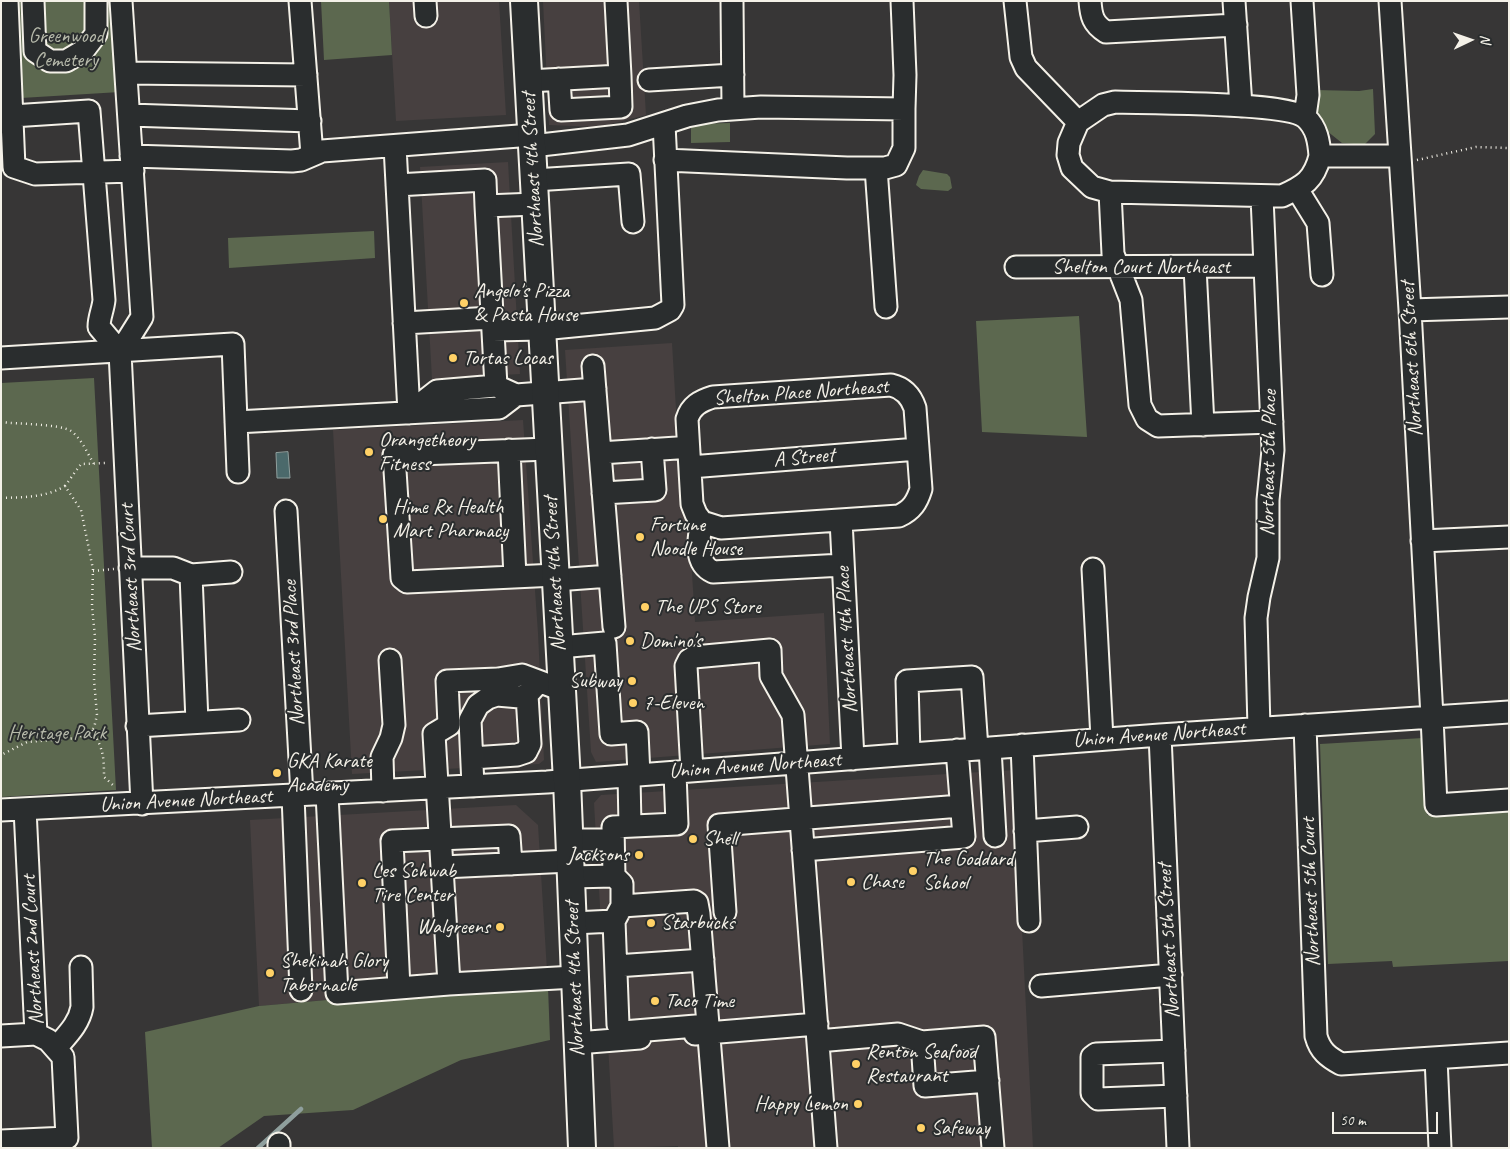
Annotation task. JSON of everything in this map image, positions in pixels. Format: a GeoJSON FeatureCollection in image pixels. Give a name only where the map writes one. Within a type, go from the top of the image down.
{"type":"FeatureCollection","features":[{"type":"Feature","properties":{"kind":"main road","name":"Northeast 4th Street"},"geometry":{"type":"LineString","coordinates":[[524,1],[559,647],[543,689],[567,781],[582,1148]]}},
{"type":"Feature","properties":{"kind":"street"},"geometry":{"type":"LineString","coordinates":[[7,1],[6,71],[12,116],[8,166],[35,174],[93,172],[132,164],[301,160],[322,151],[395,146],[628,135],[687,116],[718,110],[761,107],[904,109]]}},
{"type":"Feature","properties":{"kind":"street"},"geometry":{"type":"LineString","coordinates":[[33,1],[35,51],[50,61],[66,61],[83,51],[96,34],[96,1]]}},
{"type":"Feature","properties":{"kind":"street"},"geometry":{"type":"LineString","coordinates":[[120,352],[142,317],[121,1]]}},
{"type":"Feature","properties":{"kind":"street"},"geometry":{"type":"LineString","coordinates":[[300,1],[312,155]]}},
{"type":"Feature","properties":{"kind":"street"},"geometry":{"type":"LineString","coordinates":[[559,79],[561,110],[622,107],[616,1]]}},
{"type":"Feature","properties":{"kind":"street"},"geometry":{"type":"LineString","coordinates":[[732,1],[733,109]]}},
{"type":"Feature","properties":{"kind":"street"},"geometry":{"type":"LineString","coordinates":[[665,160],[876,168],[885,168],[896,164],[904,148],[905,76],[902,1]]}},
{"type":"Feature","properties":{"kind":"street"},"geometry":{"type":"LineString","coordinates":[[1015,1],[1021,57],[1026,68],[1078,122]]}},
{"type":"Feature","properties":{"kind":"street"},"geometry":{"type":"LineString","coordinates":[[1090,1],[1091,16],[1097,26],[1106,32],[1236,25]]}},
{"type":"Feature","properties":{"kind":"street"},"geometry":{"type":"LineString","coordinates":[[1234,1],[1241,106]]}},
{"type":"Feature","properties":{"kind":"street"},"geometry":{"type":"LineString","coordinates":[[1302,1],[1308,95],[1305,116]]}},
{"type":"Feature","properties":{"kind":"street","name":"Northeast 6th Street"},"geometry":{"type":"LineString","coordinates":[[1390,1],[1410,310],[1436,805],[1509,800]]}},
{"type":"Feature","properties":{"kind":"street"},"geometry":{"type":"LineString","coordinates":[[126,73],[306,75]]}},
{"type":"Feature","properties":{"kind":"street"},"geometry":{"type":"LineString","coordinates":[[648,80],[733,75]]}},
{"type":"Feature","properties":{"kind":"street"},"geometry":{"type":"LineString","coordinates":[[528,81],[620,76]]}},
{"type":"Feature","properties":{"kind":"street"},"geometry":{"type":"LineString","coordinates":[[1115,102],[1241,106],[1289,110],[1305,116],[1319,138],[1320,156],[1312,176],[1305,184],[1282,196],[1262,197],[1110,192],[1092,187],[1072,168],[1068,155],[1069,142],[1078,122],[1103,105],[1115,102]]}},
{"type":"Feature","properties":{"kind":"street"},"geometry":{"type":"LineString","coordinates":[[12,116],[89,111],[104,300],[99,317],[99,327],[120,352]]}},
{"type":"Feature","properties":{"kind":"street"},"geometry":{"type":"LineString","coordinates":[[129,115],[310,121]]}},
{"type":"Feature","properties":{"kind":"street"},"geometry":{"type":"LineString","coordinates":[[404,323],[492,324],[542,328],[655,318],[670,310],[673,305],[664,124]]}},
{"type":"Feature","properties":{"kind":"street"},"geometry":{"type":"LineString","coordinates":[[395,146],[409,413]]}},
{"type":"Feature","properties":{"kind":"street"},"geometry":{"type":"LineString","coordinates":[[1320,156],[1400,159]]}},
{"type":"Feature","properties":{"kind":"street"},"geometry":{"type":"LineString","coordinates":[[876,168],[886,307]]}},
{"type":"Feature","properties":{"kind":"street"},"geometry":{"type":"LineString","coordinates":[[486,206],[534,192],[630,174],[633,222]]}},
{"type":"Feature","properties":{"kind":"street"},"geometry":{"type":"LineString","coordinates":[[397,185],[485,180],[496,386]]}},
{"type":"Feature","properties":{"kind":"street"},"geometry":{"type":"LineString","coordinates":[[1298,189],[1318,223],[1322,275]]}},
{"type":"Feature","properties":{"kind":"street"},"geometry":{"type":"LineString","coordinates":[[1110,192],[1113,254],[1131,300],[1140,405],[1146,419],[1158,426],[1272,422]]}},
{"type":"Feature","properties":{"kind":"street","name":"Northeast 5th Place"},"geometry":{"type":"LineString","coordinates":[[1259,728],[1256,618],[1268,558],[1268,500],[1273,450],[1262,197]]}},
{"type":"Feature","properties":{"kind":"street","name":"Shelton Court Northeast"},"geometry":{"type":"LineString","coordinates":[[1016,267],[1265,266]]}},
{"type":"Feature","properties":{"kind":"street"},"geometry":{"type":"LineString","coordinates":[[1195,267],[1203,424]]}},
{"type":"Feature","properties":{"kind":"street"},"geometry":{"type":"LineString","coordinates":[[1410,310],[1509,307]]}},
{"type":"Feature","properties":{"kind":"street"},"geometry":{"type":"LineString","coordinates":[[1,358],[233,344],[238,472]]}},
{"type":"Feature","properties":{"kind":"street","name":"Northeast 3rd Court"},"geometry":{"type":"LineString","coordinates":[[120,352],[142,804]]}},
{"type":"Feature","properties":{"kind":"street"},"geometry":{"type":"LineString","coordinates":[[593,366],[614,627]]}},
{"type":"Feature","properties":{"kind":"street","name":"Shelton Place Northeast"},"geometry":{"type":"LineString","coordinates":[[690,467],[687,419],[690,411],[696,405],[703,400],[713,397],[891,385],[899,387],[912,399],[915,408],[918,449]]}},
{"type":"Feature","properties":{"kind":"street"},"geometry":{"type":"LineString","coordinates":[[409,413],[437,391],[496,386],[516,395],[595,389]]}},
{"type":"Feature","properties":{"kind":"street"},"geometry":{"type":"LineString","coordinates":[[236,422],[499,408],[516,395]]}},
{"type":"Feature","properties":{"kind":"street"},"geometry":{"type":"LineString","coordinates":[[600,453],[677,448]]}},
{"type":"Feature","properties":{"kind":"street"},"geometry":{"type":"LineString","coordinates":[[548,449],[394,455],[402,578],[406,582],[515,577],[610,576]]}},
{"type":"Feature","properties":{"kind":"street"},"geometry":{"type":"LineString","coordinates":[[603,493],[655,490],[652,449]]}},
{"type":"Feature","properties":{"kind":"street"},"geometry":{"type":"LineString","coordinates":[[690,467],[692,504],[696,514],[702,522],[721,528],[899,516],[906,513],[912,507],[921,489],[918,449]]}},
{"type":"Feature","properties":{"kind":"street","name":"A Street"},"geometry":{"type":"LineString","coordinates":[[690,467],[918,449]]}},
{"type":"Feature","properties":{"kind":"street"},"geometry":{"type":"LineString","coordinates":[[509,450],[515,577]]}},
{"type":"Feature","properties":{"kind":"street","name":"Northeast 3rd Place"},"geometry":{"type":"LineString","coordinates":[[286,512],[297,795],[301,990]]}},
{"type":"Feature","properties":{"kind":"street","name":"Northeast 4th Place"},"geometry":{"type":"LineString","coordinates":[[841,520],[853,759]]}},
{"type":"Feature","properties":{"kind":"street"},"geometry":{"type":"LineString","coordinates":[[702,522],[698,537],[700,561],[705,568],[713,572],[843,565]]}},
{"type":"Feature","properties":{"kind":"street"},"geometry":{"type":"LineString","coordinates":[[1422,541],[1509,537]]}},
{"type":"Feature","properties":{"kind":"street"},"geometry":{"type":"LineString","coordinates":[[130,568],[174,568],[191,575],[231,572]]}},
{"type":"Feature","properties":{"kind":"street"},"geometry":{"type":"LineString","coordinates":[[1093,569],[1102,739]]}},
{"type":"Feature","properties":{"kind":"street"},"geometry":{"type":"LineString","coordinates":[[191,575],[197,722]]}},
{"type":"Feature","properties":{"kind":"street"},"geometry":{"type":"LineString","coordinates":[[559,647],[605,643],[611,734],[637,732],[630,826]]}},
{"type":"Feature","properties":{"kind":"street"},"geometry":{"type":"LineString","coordinates":[[614,876],[612,827],[677,824],[683,772],[686,666],[689,660],[694,656],[770,650],[771,676],[793,715],[826,1148]]}},
{"type":"Feature","properties":{"kind":"street"},"geometry":{"type":"LineString","coordinates":[[383,791],[382,757],[391,738],[394,725],[390,660]]}},
{"type":"Feature","properties":{"kind":"street"},"geometry":{"type":"LineString","coordinates":[[452,984],[446,867],[441,838],[434,734],[449,725],[447,681],[498,679],[522,675],[543,689]]}},
{"type":"Feature","properties":{"kind":"street"},"geometry":{"type":"LineString","coordinates":[[909,754],[907,682],[972,677],[974,749],[995,836]]}},
{"type":"Feature","properties":{"kind":"street"},"geometry":{"type":"LineString","coordinates":[[472,758],[517,755],[526,752],[530,744],[543,689]]}},
{"type":"Feature","properties":{"kind":"street"},"geometry":{"type":"LineString","coordinates":[[473,786],[470,720],[478,705],[488,698],[497,695],[520,697],[543,689]]}},
{"type":"Feature","properties":{"kind":"street","name":"Union Avenue Northeast"},"geometry":{"type":"LineString","coordinates":[[1,810],[567,781],[1102,739],[1509,712]]}},
{"type":"Feature","properties":{"kind":"street"},"geometry":{"type":"LineString","coordinates":[[137,726],[239,720]]}},
{"type":"Feature","properties":{"kind":"street","name":"Northeast 5th Court"},"geometry":{"type":"LineString","coordinates":[[1305,725],[1316,1036],[1318,1044],[1326,1056],[1341,1064],[1436,1058]]}},
{"type":"Feature","properties":{"kind":"street","name":"Northeast 5th Street"},"geometry":{"type":"LineString","coordinates":[[1160,735],[1178,1148]]}},
{"type":"Feature","properties":{"kind":"street"},"geometry":{"type":"LineString","coordinates":[[1022,746],[1029,921]]}},
{"type":"Feature","properties":{"kind":"street"},"geometry":{"type":"LineString","coordinates":[[803,850],[964,837],[961,806],[974,749]]}},
{"type":"Feature","properties":{"kind":"street"},"geometry":{"type":"LineString","coordinates":[[327,794],[337,993],[575,977]]}},
{"type":"Feature","properties":{"kind":"street"},"geometry":{"type":"LineString","coordinates":[[726,912],[719,825],[961,806]]}},
{"type":"Feature","properties":{"kind":"street","name":"Northeast 2nd Court"},"geometry":{"type":"LineString","coordinates":[[1,1141],[67,1138],[63,1057],[48,1040],[36,1034],[25,809]]}},
{"type":"Feature","properties":{"kind":"street"},"geometry":{"type":"LineString","coordinates":[[1025,831],[1076,827]]}},
{"type":"Feature","properties":{"kind":"street"},"geometry":{"type":"LineString","coordinates":[[398,988],[392,841],[509,836],[511,864]]}},
{"type":"Feature","properties":{"kind":"street"},"geometry":{"type":"LineString","coordinates":[[446,867],[570,860],[613,840]]}},
{"type":"Feature","properties":{"kind":"street"},"geometry":{"type":"LineString","coordinates":[[570,860],[614,876],[622,884],[618,914],[616,966],[618,1025],[622,1032],[708,1029],[898,1034],[922,1042],[984,1037],[993,1148]]}},
{"type":"Feature","properties":{"kind":"street"},"geometry":{"type":"LineString","coordinates":[[573,924],[694,901],[697,903],[718,1148]]}},
{"type":"Feature","properties":{"kind":"street"},"geometry":{"type":"LineString","coordinates":[[616,966],[703,960]]}},
{"type":"Feature","properties":{"kind":"street"},"geometry":{"type":"LineString","coordinates":[[56,1048],[77,1023],[81,1014],[81,967]]}},
{"type":"Feature","properties":{"kind":"street"},"geometry":{"type":"LineString","coordinates":[[1041,986],[1171,974]]}},
{"type":"Feature","properties":{"kind":"street"},"geometry":{"type":"LineString","coordinates":[[578,1043],[708,1029]]}},
{"type":"Feature","properties":{"kind":"street"},"geometry":{"type":"LineString","coordinates":[[1,1036],[36,1034]]}},
{"type":"Feature","properties":{"kind":"street"},"geometry":{"type":"LineString","coordinates":[[922,1042],[925,1086],[988,1081]]}},
{"type":"Feature","properties":{"kind":"street"},"geometry":{"type":"LineString","coordinates":[[1174,1051],[1096,1054],[1092,1057],[1092,1093],[1098,1100],[1176,1096]]}},
{"type":"Feature","properties":{"kind":"street"},"geometry":{"type":"LineString","coordinates":[[1440,1148],[1436,1058],[1509,1053]]}},
{"type":"Feature","properties":{"kind":"path"},"geometry":{"type":"LineString","coordinates":[[1400,159],[1476,146],[1509,148]]}},
{"type":"Feature","properties":{"kind":"path"},"geometry":{"type":"LineString","coordinates":[[1,422],[51,426],[70,430],[81,441],[94,464]]}},
{"type":"Feature","properties":{"kind":"path"},"geometry":{"type":"LineString","coordinates":[[1,498],[42,496],[55,492],[64,486],[81,464],[125,462]]}},
{"type":"Feature","properties":{"kind":"path"},"geometry":{"type":"LineString","coordinates":[[1,755],[27,742],[83,736],[92,730],[96,722],[94,680],[95,637],[92,606],[93,569],[81,510],[64,486]]}},
{"type":"Feature","properties":{"kind":"path"},"geometry":{"type":"LineString","coordinates":[[92,730],[102,748],[104,777],[107,781],[142,804]]}},
{"type":"Feature","properties":{"kind":"shaded area"},"geometry":{"type":"Polygon","coordinates":[[[389,1],[499,1],[506,115],[396,121],[389,1]]]}},
{"type":"Feature","properties":{"kind":"shaded area"},"geometry":{"type":"Polygon","coordinates":[[[543,1],[639,1],[646,115],[599,127],[549,125],[543,1]]]}},
{"type":"Feature","properties":{"kind":"shaded area"},"geometry":{"type":"Polygon","coordinates":[[[508,162],[520,374],[432,379],[420,167],[508,162]]]}},
{"type":"Feature","properties":{"kind":"shaded area"},"geometry":{"type":"Polygon","coordinates":[[[672,343],[682,509],[689,525],[695,622],[824,613],[830,744],[596,762],[591,752],[565,350],[672,343]]]}},
{"type":"Feature","properties":{"kind":"shaded area"},"geometry":{"type":"Polygon","coordinates":[[[523,420],[538,633],[544,760],[539,764],[352,774],[333,430],[523,420]]]}},
{"type":"Feature","properties":{"kind":"shaded area"},"geometry":{"type":"Polygon","coordinates":[[[1014,770],[1033,1148],[678,1148],[678,1146],[614,1148],[594,803],[601,795],[1014,770]]]}},
{"type":"Feature","properties":{"kind":"shaded area"},"geometry":{"type":"Polygon","coordinates":[[[516,805],[538,825],[548,987],[327,1000],[259,1006],[250,820],[516,805]]]}},
{"type":"Feature","properties":{"kind":"green space","name":"Greenwood Cemetery"},"geometry":{"type":"Polygon","coordinates":[[[16,1],[115,1],[120,92],[21,98],[16,1]]]}},
{"type":"Feature","properties":{"kind":"green space"},"geometry":{"type":"Polygon","coordinates":[[[321,1],[389,1],[392,55],[324,60],[321,1]]]}},
{"type":"Feature","properties":{"kind":"green space"},"geometry":{"type":"Polygon","coordinates":[[[1373,89],[1375,134],[1364,145],[1342,143],[1327,131],[1313,111],[1315,90],[1359,91],[1373,89]]]}},
{"type":"Feature","properties":{"kind":"green space"},"geometry":{"type":"Polygon","coordinates":[[[730,123],[730,142],[691,143],[691,124],[730,123]]]}},
{"type":"Feature","properties":{"kind":"green space"},"geometry":{"type":"Polygon","coordinates":[[[923,170],[947,174],[950,177],[952,188],[948,191],[921,189],[916,185],[923,170]]]}},
{"type":"Feature","properties":{"kind":"green space"},"geometry":{"type":"Polygon","coordinates":[[[374,231],[375,258],[229,268],[228,238],[374,231]]]}},
{"type":"Feature","properties":{"kind":"green space"},"geometry":{"type":"Polygon","coordinates":[[[1079,316],[1087,437],[982,432],[976,321],[1079,316]]]}},
{"type":"Feature","properties":{"kind":"green space","name":"Heritage Park"},"geometry":{"type":"Polygon","coordinates":[[[94,378],[116,790],[1,797],[1,383],[94,378]]]}},
{"type":"Feature","properties":{"kind":"green space"},"geometry":{"type":"Polygon","coordinates":[[[1423,738],[1427,815],[1509,808],[1509,961],[1393,967],[1392,961],[1328,964],[1320,744],[1423,738]]]}},
{"type":"Feature","properties":{"kind":"green space"},"geometry":{"type":"Polygon","coordinates":[[[548,987],[550,1040],[461,1060],[353,1110],[264,1116],[218,1148],[152,1148],[145,1032],[259,1006],[327,1000],[548,987]]]}},
{"type":"Feature","properties":{"kind":"water"},"geometry":{"type":"Polygon","coordinates":[[[288,452],[290,478],[277,478],[276,453],[288,452]]]}},
{"type":"Feature","properties":{"kind":"waterway"},"geometry":{"type":"LineString","coordinates":[[258,1148],[301,1109]]}},
{"type":"Feature","properties":{"kind":"place","name":"Angelo's Pizza & Pasta House"},"geometry":{"type":"Point","coordinates":[464,303]}},
{"type":"Feature","properties":{"kind":"place","name":"Tortas Locas"},"geometry":{"type":"Point","coordinates":[453,358]}},
{"type":"Feature","properties":{"kind":"place","name":"Orangetheory Fitness"},"geometry":{"type":"Point","coordinates":[369,452]}},
{"type":"Feature","properties":{"kind":"place","name":"Hime Rx Health Mart Pharmacy"},"geometry":{"type":"Point","coordinates":[383,519]}},
{"type":"Feature","properties":{"kind":"place","name":"Fortune Noodle House"},"geometry":{"type":"Point","coordinates":[640,537]}},
{"type":"Feature","properties":{"kind":"place","name":"The UPS Store"},"geometry":{"type":"Point","coordinates":[645,607]}},
{"type":"Feature","properties":{"kind":"place","name":"Domino's"},"geometry":{"type":"Point","coordinates":[630,641]}},
{"type":"Feature","properties":{"kind":"place","name":"Subway"},"geometry":{"type":"Point","coordinates":[632,681]}},
{"type":"Feature","properties":{"kind":"place","name":"7-Eleven"},"geometry":{"type":"Point","coordinates":[633,703]}},
{"type":"Feature","properties":{"kind":"place","name":"GKA Karate Academy"},"geometry":{"type":"Point","coordinates":[277,773]}},
{"type":"Feature","properties":{"kind":"place","name":"Shell"},"geometry":{"type":"Point","coordinates":[693,839]}},
{"type":"Feature","properties":{"kind":"place","name":"Jacksons"},"geometry":{"type":"Point","coordinates":[639,855]}},
{"type":"Feature","properties":{"kind":"place","name":"The Goddard School"},"geometry":{"type":"Point","coordinates":[913,871]}},
{"type":"Feature","properties":{"kind":"place","name":"Chase"},"geometry":{"type":"Point","coordinates":[851,882]}},
{"type":"Feature","properties":{"kind":"place","name":"Les Schwab Tire Center"},"geometry":{"type":"Point","coordinates":[362,883]}},
{"type":"Feature","properties":{"kind":"place","name":"Starbucks"},"geometry":{"type":"Point","coordinates":[651,923]}},
{"type":"Feature","properties":{"kind":"place","name":"Walgreens"},"geometry":{"type":"Point","coordinates":[500,927]}},
{"type":"Feature","properties":{"kind":"place","name":"Shekinah Glory Tabernacle"},"geometry":{"type":"Point","coordinates":[270,973]}},
{"type":"Feature","properties":{"kind":"place","name":"Taco Time"},"geometry":{"type":"Point","coordinates":[655,1001]}},
{"type":"Feature","properties":{"kind":"place","name":"Renton Seafood Restaurant"},"geometry":{"type":"Point","coordinates":[856,1064]}},
{"type":"Feature","properties":{"kind":"place","name":"Happy Lemon"},"geometry":{"type":"Point","coordinates":[858,1104]}},
{"type":"Feature","properties":{"kind":"place","name":"Safeway"},"geometry":{"type":"Point","coordinates":[921,1128]}}]}
